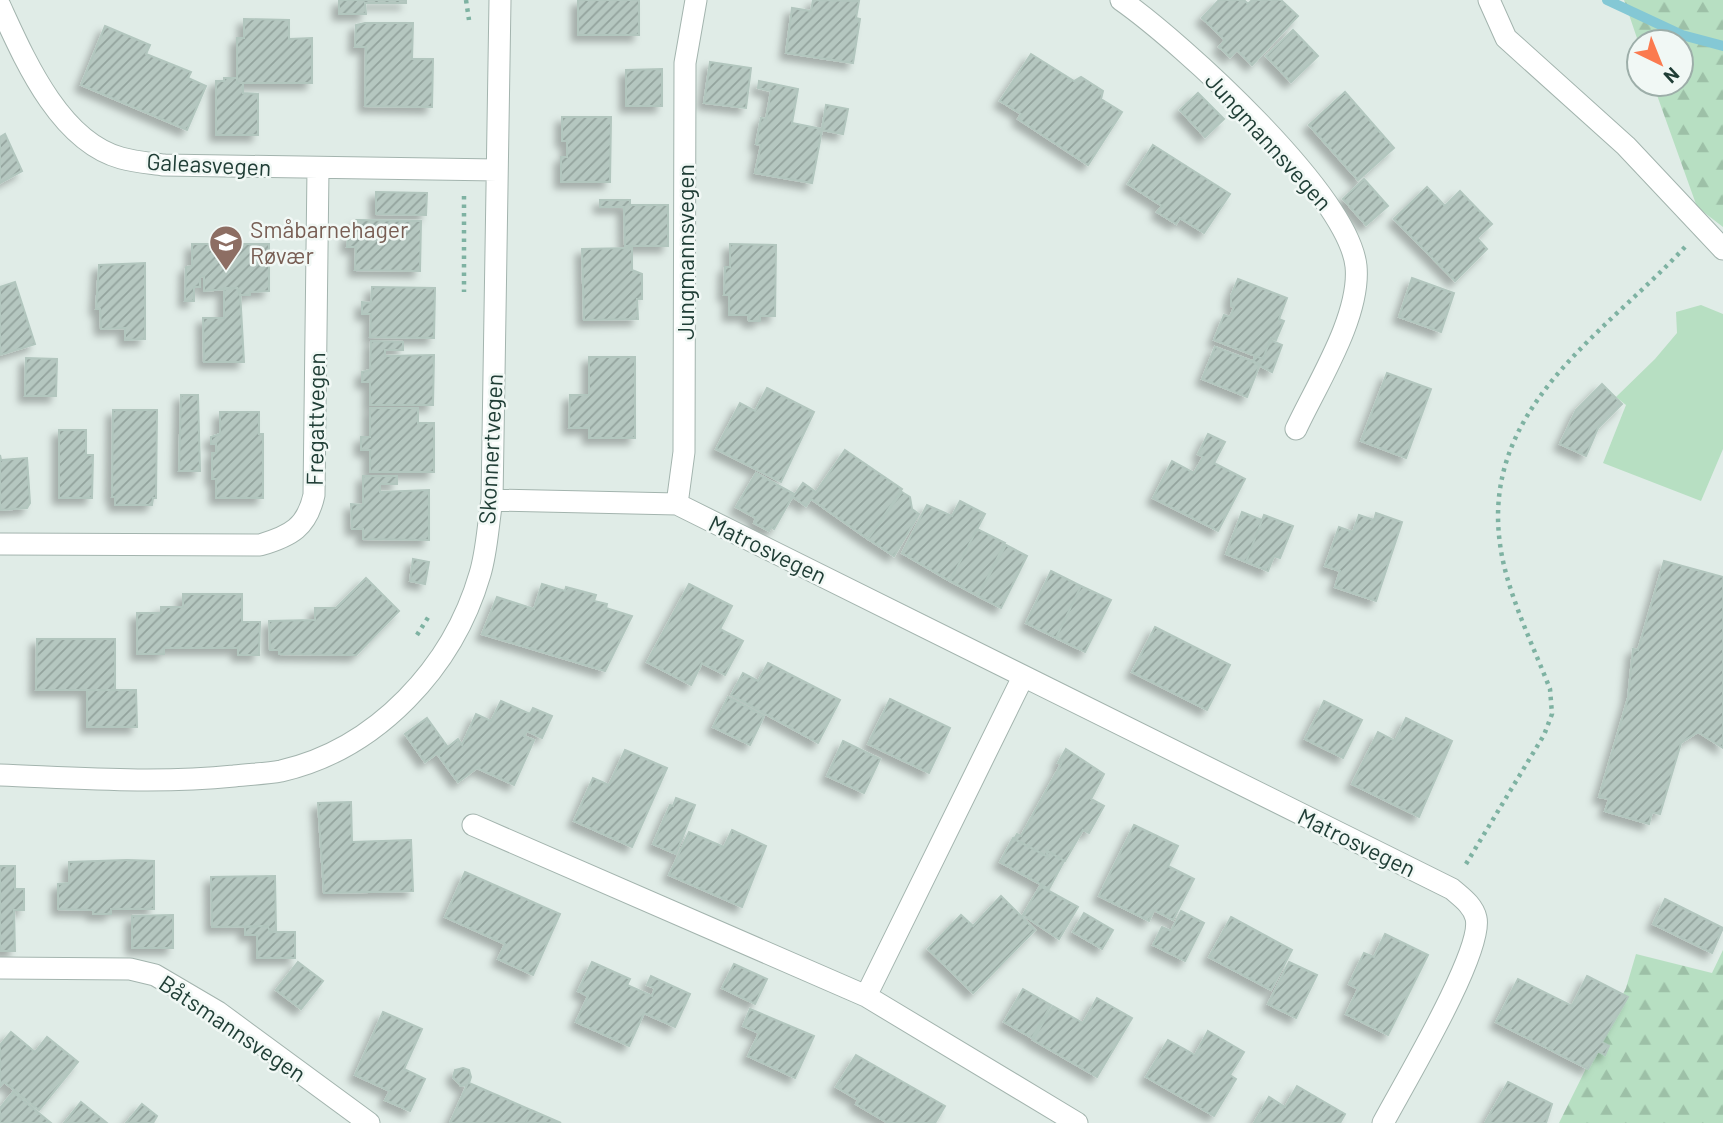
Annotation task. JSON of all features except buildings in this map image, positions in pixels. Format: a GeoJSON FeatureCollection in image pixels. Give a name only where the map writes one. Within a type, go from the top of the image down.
{"type":"FeatureCollection","features":[{"type":"Feature","properties":{"kind":"street","name":"Skonnertvegen"},"geometry":{"type":"LineString","coordinates":[[0,775],[189,781],[281,771],[337,751],[385,720],[433,668],[458,629],[480,573],[492,500],[500,0]]}},
{"type":"Feature","properties":{"kind":"street","name":"Jungmannsvegen"},"geometry":{"type":"LineString","coordinates":[[677,504],[684,452],[685,63],[695,0]]}},
{"type":"Feature","properties":{"kind":"street","name":"Jungmannsvegen"},"geometry":{"type":"LineString","coordinates":[[1121,0],[1214,76],[1325,199],[1348,236],[1356,267],[1352,308],[1296,429]]}},
{"type":"Feature","properties":{"kind":"street"},"geometry":{"type":"LineString","coordinates":[[1489,0],[1506,38],[1626,146],[1723,249]]}},
{"type":"Feature","properties":{"kind":"street","name":"Galeasvegen"},"geometry":{"type":"LineString","coordinates":[[0,6],[30,71],[61,115],[89,140],[119,158],[164,165],[318,170],[497,170]]}},
{"type":"Feature","properties":{"kind":"street","name":"Fregattvegen"},"geometry":{"type":"LineString","coordinates":[[0,544],[261,545],[284,538],[300,529],[310,514],[314,495],[318,170]]}},
{"type":"Feature","properties":{"kind":"street","name":"Matrosvegen"},"geometry":{"type":"LineString","coordinates":[[492,500],[677,504],[1452,889],[1466,901],[1476,916],[1477,937],[1461,975],[1382,1123]]}},
{"type":"Feature","properties":{"kind":"street"},"geometry":{"type":"LineString","coordinates":[[866,996],[1023,677]]}},
{"type":"Feature","properties":{"kind":"street"},"geometry":{"type":"LineString","coordinates":[[473,825],[866,996],[1077,1123]]}},
{"type":"Feature","properties":{"kind":"street","name":"Båtsmannsvegen"},"geometry":{"type":"LineString","coordinates":[[0,968],[130,969],[155,975],[218,1012],[369,1123]]}},
{"type":"Feature","properties":{"kind":"path"},"geometry":{"type":"LineString","coordinates":[[466,0],[470,26]]}},
{"type":"Feature","properties":{"kind":"path"},"geometry":{"type":"LineString","coordinates":[[463,171],[464,305]]}},
{"type":"Feature","properties":{"kind":"path"},"geometry":{"type":"LineString","coordinates":[[1452,889],[1544,736],[1552,714],[1550,689],[1500,546],[1497,506],[1507,453],[1538,397],[1557,375],[1702,229]]}},
{"type":"Feature","properties":{"kind":"path"},"geometry":{"type":"LineString","coordinates":[[410,646],[435,606]]}},
{"type":"Feature","properties":{"kind":"green space"},"geometry":{"type":"Polygon","coordinates":[[[1624,0],[1723,0],[1723,227],[1697,207],[1658,98],[1695,98],[1695,28],[1634,28],[1624,0]]]}},
{"type":"Feature","properties":{"kind":"green space"},"geometry":{"type":"Polygon","coordinates":[[[1701,305],[1723,314],[1723,449],[1701,501],[1603,463],[1626,405],[1616,397],[1677,333],[1676,312],[1701,305]]]}},
{"type":"Feature","properties":{"kind":"green space"},"geometry":{"type":"Polygon","coordinates":[[[1723,950],[1723,1123],[1559,1123],[1626,988],[1636,954],[1712,973],[1723,950]]]}},
{"type":"Feature","properties":{"kind":"waterway"},"geometry":{"type":"LineString","coordinates":[[1607,0],[1682,35],[1723,46]]}},
{"type":"Feature","properties":{"kind":"place","name":"Småbarnehager Røvær"},"geometry":{"type":"Point","coordinates":[226,272]}}]}
